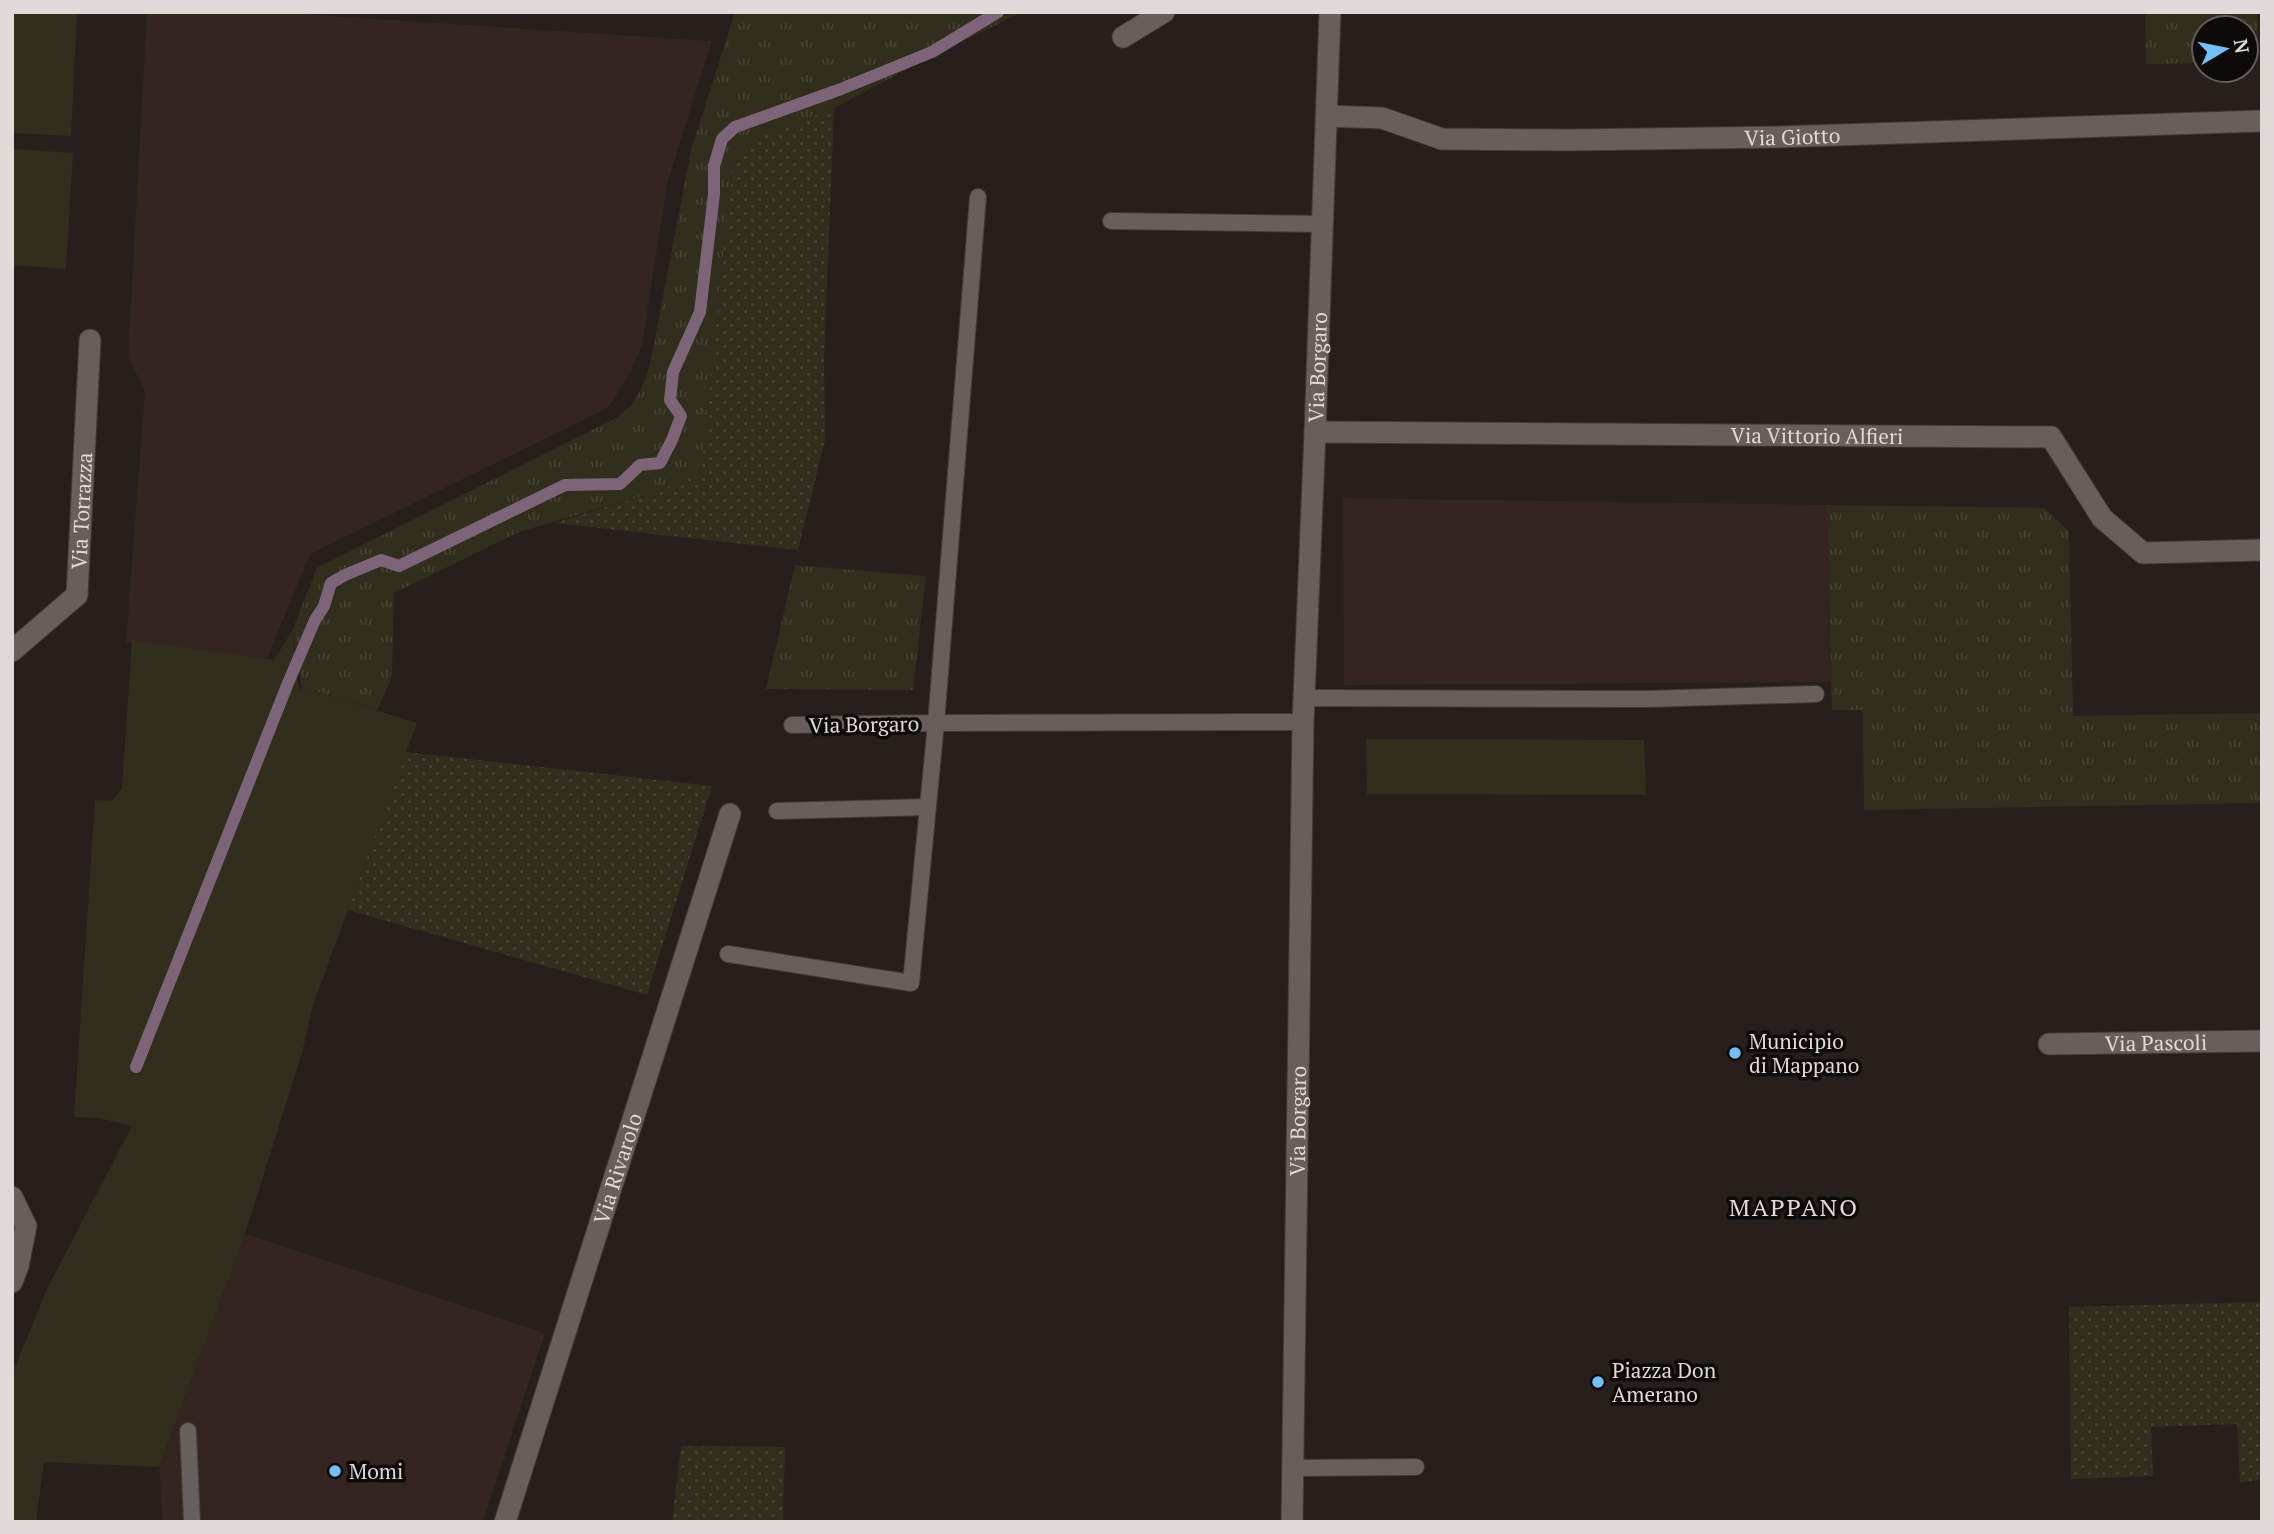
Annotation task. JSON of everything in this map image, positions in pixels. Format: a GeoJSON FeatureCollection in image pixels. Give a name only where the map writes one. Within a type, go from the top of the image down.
{"type":"FeatureCollection","features":[{"type":"Feature","properties":{"kind":"street"},"geometry":{"type":"LineString","coordinates":[[1123,37],[1164,12]]}},
{"type":"Feature","properties":{"kind":"street","name":"Via Borgaro"},"geometry":{"type":"LineString","coordinates":[[1292,1522],[1303,722],[1329,12]]}},
{"type":"Feature","properties":{"kind":"street","name":"Via Giotto"},"geometry":{"type":"LineString","coordinates":[[1327,116],[1382,117],[1442,139],[1572,141],[2262,121]]}},
{"type":"Feature","properties":{"kind":"street","name":"Via Torrazza"},"geometry":{"type":"LineString","coordinates":[[12,651],[77,595],[90,340]]}},
{"type":"Feature","properties":{"kind":"street","name":"Via Vittorio Alfieri"},"geometry":{"type":"LineString","coordinates":[[1315,432],[2051,437],[2102,518],[2143,554],[2262,550]]}},
{"type":"Feature","properties":{"kind":"street","name":"Via Rivarolo"},"geometry":{"type":"LineString","coordinates":[[505,1522],[730,814]]}},
{"type":"Feature","properties":{"kind":"street","name":"Via Pascoli"},"geometry":{"type":"LineString","coordinates":[[2049,1044],[2262,1041]]}},
{"type":"Feature","properties":{"kind":"street"},"geometry":{"type":"LineString","coordinates":[[12,1197],[26,1226],[12,1282]]}},
{"type":"Feature","properties":{"kind":"lane","name":"Via Borgaro"},"geometry":{"type":"LineString","coordinates":[[936,723],[978,197]]}},
{"type":"Feature","properties":{"kind":"lane"},"geometry":{"type":"LineString","coordinates":[[1111,222],[1323,225]]}},
{"type":"Feature","properties":{"kind":"lane"},"geometry":{"type":"LineString","coordinates":[[1305,698],[1647,699],[1816,694]]}},
{"type":"Feature","properties":{"kind":"lane","name":"Via Borgaro"},"geometry":{"type":"LineString","coordinates":[[792,725],[1303,722]]}},
{"type":"Feature","properties":{"kind":"lane"},"geometry":{"type":"LineString","coordinates":[[728,954],[911,984],[936,723]]}},
{"type":"Feature","properties":{"kind":"lane"},"geometry":{"type":"LineString","coordinates":[[777,811],[928,807]]}},
{"type":"Feature","properties":{"kind":"lane"},"geometry":{"type":"LineString","coordinates":[[188,1431],[192,1522]]}},
{"type":"Feature","properties":{"kind":"lane"},"geometry":{"type":"LineString","coordinates":[[1292,1468],[1416,1467]]}},
{"type":"Feature","properties":{"kind":"shaded area"},"geometry":{"type":"Polygon","coordinates":[[[147,12],[268,12],[712,41],[667,184],[642,345],[629,375],[608,408],[310,554],[267,659],[126,642],[145,391],[128,357],[147,12]]]}},
{"type":"Feature","properties":{"kind":"shaded area"},"geometry":{"type":"Polygon","coordinates":[[[1343,498],[1827,505],[1831,682],[1344,685],[1343,498]]]}},
{"type":"Feature","properties":{"kind":"shaded area"},"geometry":{"type":"Polygon","coordinates":[[[245,1234],[545,1333],[483,1522],[163,1522],[159,1467],[245,1234]]]}},
{"type":"Feature","properties":{"kind":"green space"},"geometry":{"type":"Polygon","coordinates":[[[12,12],[77,12],[71,136],[12,133],[12,12]]]}},
{"type":"Feature","properties":{"kind":"green space"},"geometry":{"type":"Polygon","coordinates":[[[735,12],[1022,12],[834,108],[751,141],[733,159],[701,473],[655,492],[519,532],[394,593],[392,670],[389,684],[377,710],[302,687],[292,631],[317,568],[618,417],[635,400],[650,365],[691,150],[735,12]]]}},
{"type":"Feature","properties":{"kind":"green space"},"geometry":{"type":"Polygon","coordinates":[[[2145,12],[2257,12],[2190,14],[2190,63],[2146,64],[2145,12]]]}},
{"type":"Feature","properties":{"kind":"green space"},"geometry":{"type":"Polygon","coordinates":[[[834,108],[824,359],[825,440],[798,550],[554,523],[655,492],[701,473],[733,159],[751,141],[834,108]]]}},
{"type":"Feature","properties":{"kind":"green space"},"geometry":{"type":"Polygon","coordinates":[[[12,149],[73,153],[66,269],[12,265],[12,149]]]}},
{"type":"Feature","properties":{"kind":"green space"},"geometry":{"type":"Polygon","coordinates":[[[1827,505],[2044,508],[2069,532],[2073,716],[2262,713],[2262,803],[1864,810],[1863,710],[1832,710],[1827,505]]]}},
{"type":"Feature","properties":{"kind":"green space"},"geometry":{"type":"Polygon","coordinates":[[[795,565],[926,576],[913,690],[766,689],[795,565]]]}},
{"type":"Feature","properties":{"kind":"green space"},"geometry":{"type":"Polygon","coordinates":[[[292,631],[299,690],[302,687],[417,723],[314,1002],[302,1053],[245,1234],[159,1467],[44,1462],[36,1522],[12,1522],[12,1374],[48,1287],[132,1126],[99,1118],[74,1117],[95,800],[112,801],[122,788],[132,640],[274,660],[292,631]]]}},
{"type":"Feature","properties":{"kind":"green space"},"geometry":{"type":"Polygon","coordinates":[[[1366,739],[1644,740],[1646,795],[1367,794],[1366,739]]]}},
{"type":"Feature","properties":{"kind":"green space"},"geometry":{"type":"Polygon","coordinates":[[[406,752],[712,786],[647,995],[348,910],[406,752]]]}},
{"type":"Feature","properties":{"kind":"green space"},"geometry":{"type":"Polygon","coordinates":[[[2262,1302],[2262,1479],[2240,1483],[2237,1424],[2151,1427],[2153,1476],[2071,1479],[2069,1307],[2262,1302]]]}},
{"type":"Feature","properties":{"kind":"green space"},"geometry":{"type":"Polygon","coordinates":[[[681,1446],[785,1447],[783,1522],[672,1522],[681,1446]]]}},
{"type":"Feature","properties":{"kind":"waterway"},"geometry":{"type":"LineString","coordinates":[[136,1067],[288,683],[315,620],[324,606],[331,583],[381,560],[399,566],[565,485],[620,484],[640,465],[660,463],[681,416],[670,400],[673,372],[700,312],[714,194],[714,166],[722,139],[735,127],[841,89],[932,52],[998,12]]}},
{"type":"Feature","properties":{"kind":"place","name":"Municipio di Mappano"},"geometry":{"type":"Point","coordinates":[1735,1053]}},
{"type":"Feature","properties":{"kind":"place","name":"Piazza Don Amerano"},"geometry":{"type":"Point","coordinates":[1598,1382]}},
{"type":"Feature","properties":{"kind":"place","name":"Momi"},"geometry":{"type":"Point","coordinates":[335,1471]}},
{"type":"Feature","properties":{"kind":"district","name":"MAPPANO"},"geometry":{"type":"Point","coordinates":[1794,1207]}}]}
